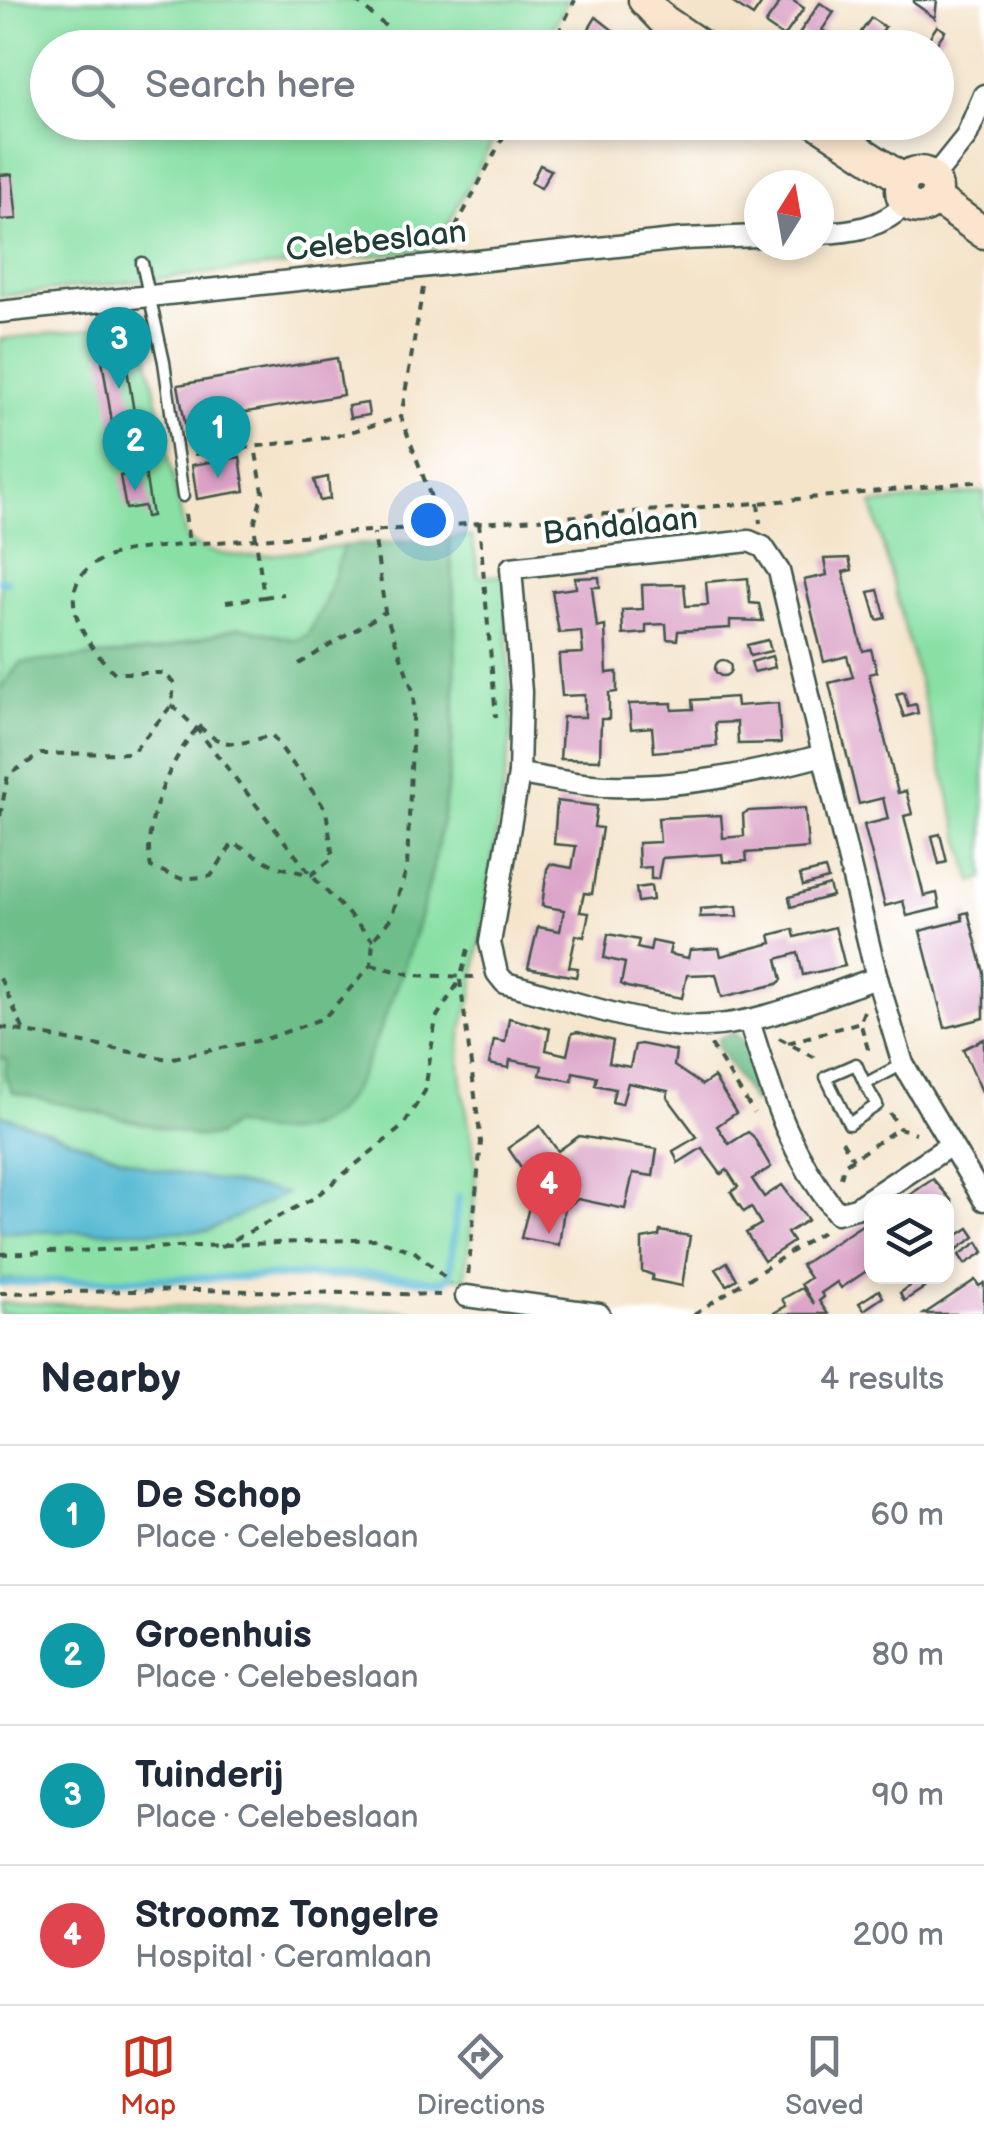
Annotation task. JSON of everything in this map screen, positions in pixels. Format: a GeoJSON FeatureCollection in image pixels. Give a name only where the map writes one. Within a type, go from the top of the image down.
{"type":"FeatureCollection","features":[{"type":"Feature","properties":{"kind":"main road"},"geometry":{"type":"LineString","coordinates":[[644,0],[678,30]]}},
{"type":"Feature","properties":{"kind":"main road"},"geometry":{"type":"LineString","coordinates":[[843,140],[984,234]]}},
{"type":"Feature","properties":{"kind":"street"},"geometry":{"type":"LineString","coordinates":[[834,233],[858,232],[888,218],[919,190],[966,136],[984,95]]}},
{"type":"Feature","properties":{"kind":"street","name":"Celebeslaan"},"geometry":{"type":"LineString","coordinates":[[0,312],[426,265],[744,237]]}},
{"type":"Feature","properties":{"kind":"street","name":"Bandalaan"},"geometry":{"type":"LineString","coordinates":[[750,540],[764,547],[779,571],[822,755],[876,978],[749,1021],[705,1027],[666,1023],[506,983],[497,973],[490,943],[519,774],[521,692],[511,568],[750,540]]}},
{"type":"Feature","properties":{"kind":"street"},"geometry":{"type":"LineString","coordinates":[[519,774],[607,786],[679,784],[771,769],[822,755]]}},
{"type":"Feature","properties":{"kind":"street"},"geometry":{"type":"LineString","coordinates":[[876,978],[903,1064],[984,1200]]}},
{"type":"Feature","properties":{"kind":"street"},"geometry":{"type":"LineString","coordinates":[[749,1021],[779,1118],[811,1181],[833,1208],[856,1208],[944,1138]]}},
{"type":"Feature","properties":{"kind":"street"},"geometry":{"type":"LineString","coordinates":[[466,1296],[599,1314]]}},
{"type":"Feature","properties":{"kind":"lane"},"geometry":{"type":"LineString","coordinates":[[142,263],[146,295],[164,362],[183,496]]}},
{"type":"Feature","properties":{"kind":"lane"},"geometry":{"type":"LineString","coordinates":[[856,1064],[877,1105],[849,1124],[826,1077],[856,1064]]}},
{"type":"Feature","properties":{"kind":"lane"},"geometry":{"type":"LineString","coordinates":[[865,1084],[903,1064]]}},
{"type":"Feature","properties":{"kind":"path"},"geometry":{"type":"LineString","coordinates":[[355,0],[390,30]]}},
{"type":"Feature","properties":{"kind":"path"},"geometry":{"type":"LineString","coordinates":[[560,30],[576,0]]}},
{"type":"Feature","properties":{"kind":"path"},"geometry":{"type":"LineString","coordinates":[[442,526],[400,417],[426,265],[450,240],[501,140]]}},
{"type":"Feature","properties":{"kind":"path"},"geometry":{"type":"LineString","coordinates":[[177,456],[333,437],[400,417]]}},
{"type":"Feature","properties":{"kind":"path"},"geometry":{"type":"LineString","coordinates":[[254,447],[264,492],[254,525],[264,597]]}},
{"type":"Feature","properties":{"kind":"path"},"geometry":{"type":"LineString","coordinates":[[0,816],[8,775],[41,754],[132,753],[172,705],[174,683],[164,673],[115,674],[93,652],[76,621],[78,588],[88,567],[109,557],[189,544],[758,504],[984,481]]}},
{"type":"Feature","properties":{"kind":"path"},"geometry":{"type":"LineString","coordinates":[[183,496],[189,544]]}},
{"type":"Feature","properties":{"kind":"path"},"geometry":{"type":"LineString","coordinates":[[0,1027],[168,1059],[266,1039],[324,1018],[371,964],[373,940],[391,918],[407,868],[414,694],[385,612],[374,532]]}},
{"type":"Feature","properties":{"kind":"path"},"geometry":{"type":"LineString","coordinates":[[226,602],[284,594]]}},
{"type":"Feature","properties":{"kind":"path"},"geometry":{"type":"LineString","coordinates":[[299,664],[385,612]]}},
{"type":"Feature","properties":{"kind":"path"},"geometry":{"type":"LineString","coordinates":[[172,705],[216,743],[234,746],[272,735],[326,810],[333,858],[311,876]]}},
{"type":"Feature","properties":{"kind":"path"},"geometry":{"type":"LineString","coordinates":[[196,728],[311,876],[373,940]]}},
{"type":"Feature","properties":{"kind":"path"},"geometry":{"type":"LineString","coordinates":[[196,728],[159,798],[148,856],[152,867],[182,879],[211,876],[234,843],[275,866],[311,876]]}},
{"type":"Feature","properties":{"kind":"path"},"geometry":{"type":"LineString","coordinates":[[218,1248],[314,1198],[402,1127],[425,1091],[436,1018],[460,980],[371,964]]}},
{"type":"Feature","properties":{"kind":"path"},"geometry":{"type":"LineString","coordinates":[[0,978],[26,1034]]}},
{"type":"Feature","properties":{"kind":"path"},"geometry":{"type":"LineString","coordinates":[[749,1021],[822,1062],[826,1077]]}},
{"type":"Feature","properties":{"kind":"path"},"geometry":{"type":"LineString","coordinates":[[788,1043],[860,1022]]}},
{"type":"Feature","properties":{"kind":"path"},"geometry":{"type":"LineString","coordinates":[[705,1027],[714,1053],[756,1116],[779,1118]]}},
{"type":"Feature","properties":{"kind":"path"},"geometry":{"type":"LineString","coordinates":[[877,1105],[886,1107],[899,1128],[944,1138]]}},
{"type":"Feature","properties":{"kind":"path"},"geometry":{"type":"LineString","coordinates":[[694,1314],[833,1225],[833,1208],[844,1164],[899,1128]]}},
{"type":"Feature","properties":{"kind":"path"},"geometry":{"type":"LineString","coordinates":[[0,1254],[376,1239],[415,1252],[466,1296]]}},
{"type":"Feature","properties":{"kind":"path"},"geometry":{"type":"LineString","coordinates":[[0,1293],[403,1291],[466,1296]]}},
{"type":"Feature","properties":{"kind":"green space"},"geometry":{"type":"Polygon","coordinates":[[[0,0],[568,0],[552,30],[30,30],[30,140],[494,140],[434,249],[0,296],[0,0]]]}},
{"type":"Feature","properties":{"kind":"green space"},"geometry":{"type":"Polygon","coordinates":[[[141,323],[186,539],[221,554],[241,556],[343,546],[326,600],[308,635],[296,640],[240,627],[156,651],[20,663],[0,689],[0,339],[141,323]]]}},
{"type":"Feature","properties":{"kind":"green space"},"geometry":{"type":"Polygon","coordinates":[[[984,492],[984,878],[972,882],[872,504],[984,492]]]}},
{"type":"Feature","properties":{"kind":"green space"},"geometry":{"type":"Polygon","coordinates":[[[472,536],[479,577],[505,575],[512,731],[471,1002],[461,1041],[462,1081],[476,1176],[465,1278],[0,1279],[0,1232],[208,1231],[284,1194],[150,1168],[0,1114],[0,1057],[7,1059],[13,1092],[195,1136],[217,1136],[231,1124],[268,1131],[302,1129],[326,1119],[352,1091],[404,969],[437,849],[447,788],[456,665],[449,538],[472,536]]]}},
{"type":"Feature","properties":{"kind":"green space"},"geometry":{"type":"Polygon","coordinates":[[[449,538],[456,665],[447,788],[437,849],[404,969],[365,1066],[345,1102],[326,1119],[302,1130],[268,1131],[231,1124],[217,1136],[195,1136],[13,1092],[5,1077],[7,1059],[0,1057],[0,689],[20,663],[156,651],[240,627],[296,640],[308,635],[326,600],[343,546],[449,538]]]}},
{"type":"Feature","properties":{"kind":"green space"},"geometry":{"type":"Polygon","coordinates":[[[734,1033],[749,1046],[762,1096],[753,1102],[718,1046],[719,1038],[734,1033]]]}},
{"type":"Feature","properties":{"kind":"green space"},"geometry":{"type":"Polygon","coordinates":[[[0,1303],[401,1310],[422,1314],[0,1314],[0,1303]]]}},
{"type":"Feature","properties":{"kind":"water"},"geometry":{"type":"Polygon","coordinates":[[[0,1114],[150,1168],[286,1193],[208,1231],[0,1232],[0,1114]]]}},
{"type":"Feature","properties":{"kind":"building"},"geometry":{"type":"Polygon","coordinates":[[[764,0],[753,16],[733,3],[764,0]]]}},
{"type":"Feature","properties":{"kind":"building"},"geometry":{"type":"Polygon","coordinates":[[[773,0],[792,0],[804,8],[789,30],[774,30],[765,24],[779,4],[773,0]]]}},
{"type":"Feature","properties":{"kind":"building"},"geometry":{"type":"Polygon","coordinates":[[[937,0],[935,18],[914,3],[937,0]]]}},
{"type":"Feature","properties":{"kind":"building"},"geometry":{"type":"Polygon","coordinates":[[[820,3],[834,12],[822,30],[801,30],[820,3]]]}},
{"type":"Feature","properties":{"kind":"building"},"geometry":{"type":"Polygon","coordinates":[[[596,17],[613,30],[588,30],[596,17]]]}},
{"type":"Feature","properties":{"kind":"building"},"geometry":{"type":"Polygon","coordinates":[[[871,18],[885,27],[883,30],[862,30],[871,18]]]}},
{"type":"Feature","properties":{"kind":"building"},"geometry":{"type":"Polygon","coordinates":[[[540,165],[551,170],[541,188],[531,183],[540,165]]]}},
{"type":"Feature","properties":{"kind":"building"},"geometry":{"type":"Polygon","coordinates":[[[12,174],[17,219],[0,220],[0,175],[12,174]]]}},
{"type":"Feature","properties":{"kind":"building"},"geometry":{"type":"Polygon","coordinates":[[[123,344],[137,431],[114,435],[100,347],[123,344]]]}},
{"type":"Feature","properties":{"kind":"building"},"geometry":{"type":"Polygon","coordinates":[[[337,358],[343,395],[185,423],[178,385],[337,358]]]}},
{"type":"Feature","properties":{"kind":"building"},"geometry":{"type":"Polygon","coordinates":[[[367,403],[369,415],[350,418],[348,406],[367,403]]]}},
{"type":"Feature","properties":{"kind":"building"},"geometry":{"type":"Polygon","coordinates":[[[240,457],[245,491],[197,499],[192,465],[240,457]]]}},
{"type":"Feature","properties":{"kind":"building"},"geometry":{"type":"Polygon","coordinates":[[[145,472],[152,516],[146,517],[144,506],[126,509],[120,476],[145,472]]]}},
{"type":"Feature","properties":{"kind":"building"},"geometry":{"type":"Polygon","coordinates":[[[328,477],[330,499],[320,501],[314,480],[328,477]]]}},
{"type":"Feature","properties":{"kind":"building"},"geometry":{"type":"Polygon","coordinates":[[[849,558],[852,570],[843,572],[863,651],[871,649],[877,672],[869,674],[898,793],[906,791],[912,814],[904,816],[924,896],[937,893],[940,908],[907,916],[903,901],[885,906],[864,825],[888,819],[883,798],[859,804],[829,683],[853,677],[847,656],[824,662],[804,580],[827,575],[824,559],[849,558]]]}},
{"type":"Feature","properties":{"kind":"building"},"geometry":{"type":"Polygon","coordinates":[[[599,577],[600,587],[592,587],[597,628],[605,626],[607,673],[617,672],[617,692],[609,693],[609,719],[601,719],[600,760],[560,759],[563,717],[585,717],[585,695],[562,696],[560,654],[583,653],[581,631],[559,633],[552,591],[576,588],[575,578],[599,577]]]}},
{"type":"Feature","properties":{"kind":"building"},"geometry":{"type":"Polygon","coordinates":[[[748,578],[750,603],[759,604],[763,621],[730,620],[730,628],[678,631],[677,640],[667,639],[666,624],[646,625],[646,633],[623,635],[622,610],[643,609],[642,585],[684,584],[686,606],[708,605],[706,582],[748,578]]]}},
{"type":"Feature","properties":{"kind":"building"},"geometry":{"type":"Polygon","coordinates":[[[878,590],[886,618],[877,620],[869,592],[878,590]]]}},
{"type":"Feature","properties":{"kind":"building"},"geometry":{"type":"Polygon","coordinates":[[[768,640],[771,651],[750,656],[747,645],[768,640]]]}},
{"type":"Feature","properties":{"kind":"building"},"geometry":{"type":"Polygon","coordinates":[[[772,656],[775,667],[754,672],[751,662],[772,656]]]}},
{"type":"Feature","properties":{"kind":"building"},"geometry":{"type":"Polygon","coordinates":[[[723,660],[731,668],[723,676],[715,668],[723,660]]]}},
{"type":"Feature","properties":{"kind":"building"},"geometry":{"type":"Polygon","coordinates":[[[904,692],[908,706],[916,704],[918,713],[904,717],[896,694],[904,692]]]}},
{"type":"Feature","properties":{"kind":"building"},"geometry":{"type":"Polygon","coordinates":[[[736,697],[737,706],[778,703],[781,743],[738,744],[737,722],[715,723],[717,746],[654,752],[652,727],[631,729],[629,704],[672,703],[672,710],[693,709],[692,700],[736,697]]]}},
{"type":"Feature","properties":{"kind":"building"},"geometry":{"type":"Polygon","coordinates":[[[557,801],[597,806],[594,827],[602,828],[592,894],[584,893],[580,912],[589,913],[584,937],[576,935],[569,967],[578,968],[576,977],[528,968],[538,927],[560,931],[564,910],[542,906],[547,869],[550,864],[572,868],[576,846],[554,844],[557,801]]]}},
{"type":"Feature","properties":{"kind":"building"},"geometry":{"type":"Polygon","coordinates":[[[805,808],[808,848],[746,853],[747,861],[735,862],[723,862],[722,854],[662,858],[658,879],[651,879],[651,867],[639,868],[638,843],[660,842],[658,818],[721,815],[723,838],[744,836],[743,814],[749,811],[805,808]]]}},
{"type":"Feature","properties":{"kind":"building"},"geometry":{"type":"Polygon","coordinates":[[[940,834],[947,862],[939,864],[932,836],[940,834]]]}},
{"type":"Feature","properties":{"kind":"building"},"geometry":{"type":"Polygon","coordinates":[[[825,869],[828,879],[803,886],[800,875],[825,869]]]}},
{"type":"Feature","properties":{"kind":"building"},"geometry":{"type":"Polygon","coordinates":[[[829,885],[832,896],[791,907],[789,897],[829,885]]]}},
{"type":"Feature","properties":{"kind":"building"},"geometry":{"type":"Polygon","coordinates":[[[651,886],[653,900],[638,902],[636,888],[651,886]]]}},
{"type":"Feature","properties":{"kind":"building"},"geometry":{"type":"Polygon","coordinates":[[[737,906],[738,916],[700,917],[700,909],[737,906]]]}},
{"type":"Feature","properties":{"kind":"building"},"geometry":{"type":"Polygon","coordinates":[[[968,912],[984,973],[984,1018],[945,1028],[920,931],[963,920],[961,914],[968,912]]]}},
{"type":"Feature","properties":{"kind":"building"},"geometry":{"type":"Polygon","coordinates":[[[835,927],[845,966],[803,975],[798,953],[777,959],[782,980],[777,984],[722,997],[716,974],[687,975],[682,998],[627,987],[621,984],[625,963],[604,958],[608,934],[639,940],[637,948],[650,951],[652,941],[671,945],[669,954],[688,958],[690,950],[719,948],[721,956],[772,943],[770,935],[793,929],[795,937],[835,927]]]}},
{"type":"Feature","properties":{"kind":"building"},"geometry":{"type":"Polygon","coordinates":[[[509,1018],[550,1029],[546,1050],[567,1055],[572,1033],[578,1032],[613,1041],[609,1063],[630,1067],[635,1045],[641,1044],[676,1051],[674,1066],[702,1085],[714,1077],[736,1113],[717,1126],[729,1144],[748,1132],[753,1136],[771,1167],[752,1179],[764,1197],[782,1185],[808,1220],[787,1233],[793,1242],[764,1261],[746,1233],[761,1224],[751,1207],[744,1212],[737,1202],[731,1192],[738,1187],[727,1170],[721,1174],[702,1148],[678,1163],[673,1151],[697,1137],[667,1097],[668,1091],[628,1083],[622,1104],[612,1102],[615,1089],[595,1085],[597,1077],[573,1072],[572,1081],[540,1075],[542,1066],[510,1060],[509,1068],[489,1064],[494,1040],[505,1042],[509,1018]]]}},
{"type":"Feature","properties":{"kind":"building"},"geometry":{"type":"Polygon","coordinates":[[[984,1039],[984,1096],[963,1049],[984,1039]]]}},
{"type":"Feature","properties":{"kind":"building"},"geometry":{"type":"Polygon","coordinates":[[[540,1126],[558,1151],[579,1136],[657,1149],[653,1176],[633,1173],[625,1209],[578,1199],[564,1209],[559,1245],[521,1238],[529,1207],[526,1199],[536,1189],[508,1148],[540,1126]]]}},
{"type":"Feature","properties":{"kind":"building"},"geometry":{"type":"Polygon","coordinates":[[[933,1179],[946,1194],[911,1194],[933,1179]]]}},
{"type":"Feature","properties":{"kind":"building"},"geometry":{"type":"Polygon","coordinates":[[[864,1224],[864,1273],[841,1288],[837,1282],[821,1293],[824,1297],[819,1301],[828,1314],[772,1314],[786,1306],[782,1299],[802,1288],[814,1304],[801,1284],[810,1278],[801,1265],[864,1224]]]}},
{"type":"Feature","properties":{"kind":"building"},"geometry":{"type":"Polygon","coordinates":[[[969,1228],[975,1237],[956,1250],[954,1238],[969,1228]]]}},
{"type":"Feature","properties":{"kind":"building"},"geometry":{"type":"Polygon","coordinates":[[[660,1231],[690,1236],[682,1286],[652,1280],[653,1275],[642,1271],[642,1239],[659,1236],[660,1231]]]}},
{"type":"Feature","properties":{"kind":"building"},"geometry":{"type":"Polygon","coordinates":[[[978,1242],[984,1252],[965,1264],[959,1255],[978,1242]]]}},
{"type":"Feature","properties":{"kind":"building"},"geometry":{"type":"Polygon","coordinates":[[[727,1262],[737,1279],[727,1285],[716,1269],[727,1262]]]}},
{"type":"Feature","properties":{"kind":"building"},"geometry":{"type":"Polygon","coordinates":[[[975,1280],[979,1286],[984,1283],[984,1314],[924,1314],[975,1280]]]}},
{"type":"Feature","properties":{"kind":"building"},"geometry":{"type":"Polygon","coordinates":[[[913,1284],[924,1288],[904,1301],[900,1293],[913,1284]]]}},
{"type":"Feature","properties":{"kind":"building"},"geometry":{"type":"Polygon","coordinates":[[[879,1290],[883,1297],[864,1310],[859,1303],[879,1290]]]}},
{"type":"Feature","properties":{"kind":"waterway"},"geometry":{"type":"LineString","coordinates":[[0,581],[6,581]]}},
{"type":"Feature","properties":{"kind":"waterway"},"geometry":{"type":"LineString","coordinates":[[0,1283],[367,1274],[443,1282],[449,1276],[458,1197]]}},
{"type":"Feature","properties":{"kind":"place","name":"Tuinderij"},"geometry":{"type":"Point","coordinates":[119,389]}},
{"type":"Feature","properties":{"kind":"place","name":"De Schop"},"geometry":{"type":"Point","coordinates":[218,478]}},
{"type":"Feature","properties":{"kind":"place","name":"Groenhuis"},"geometry":{"type":"Point","coordinates":[135,491]}},
{"type":"Feature","properties":{"kind":"place","name":"Stroomz Tongelre"},"geometry":{"type":"Point","coordinates":[549,1234]}}]}
